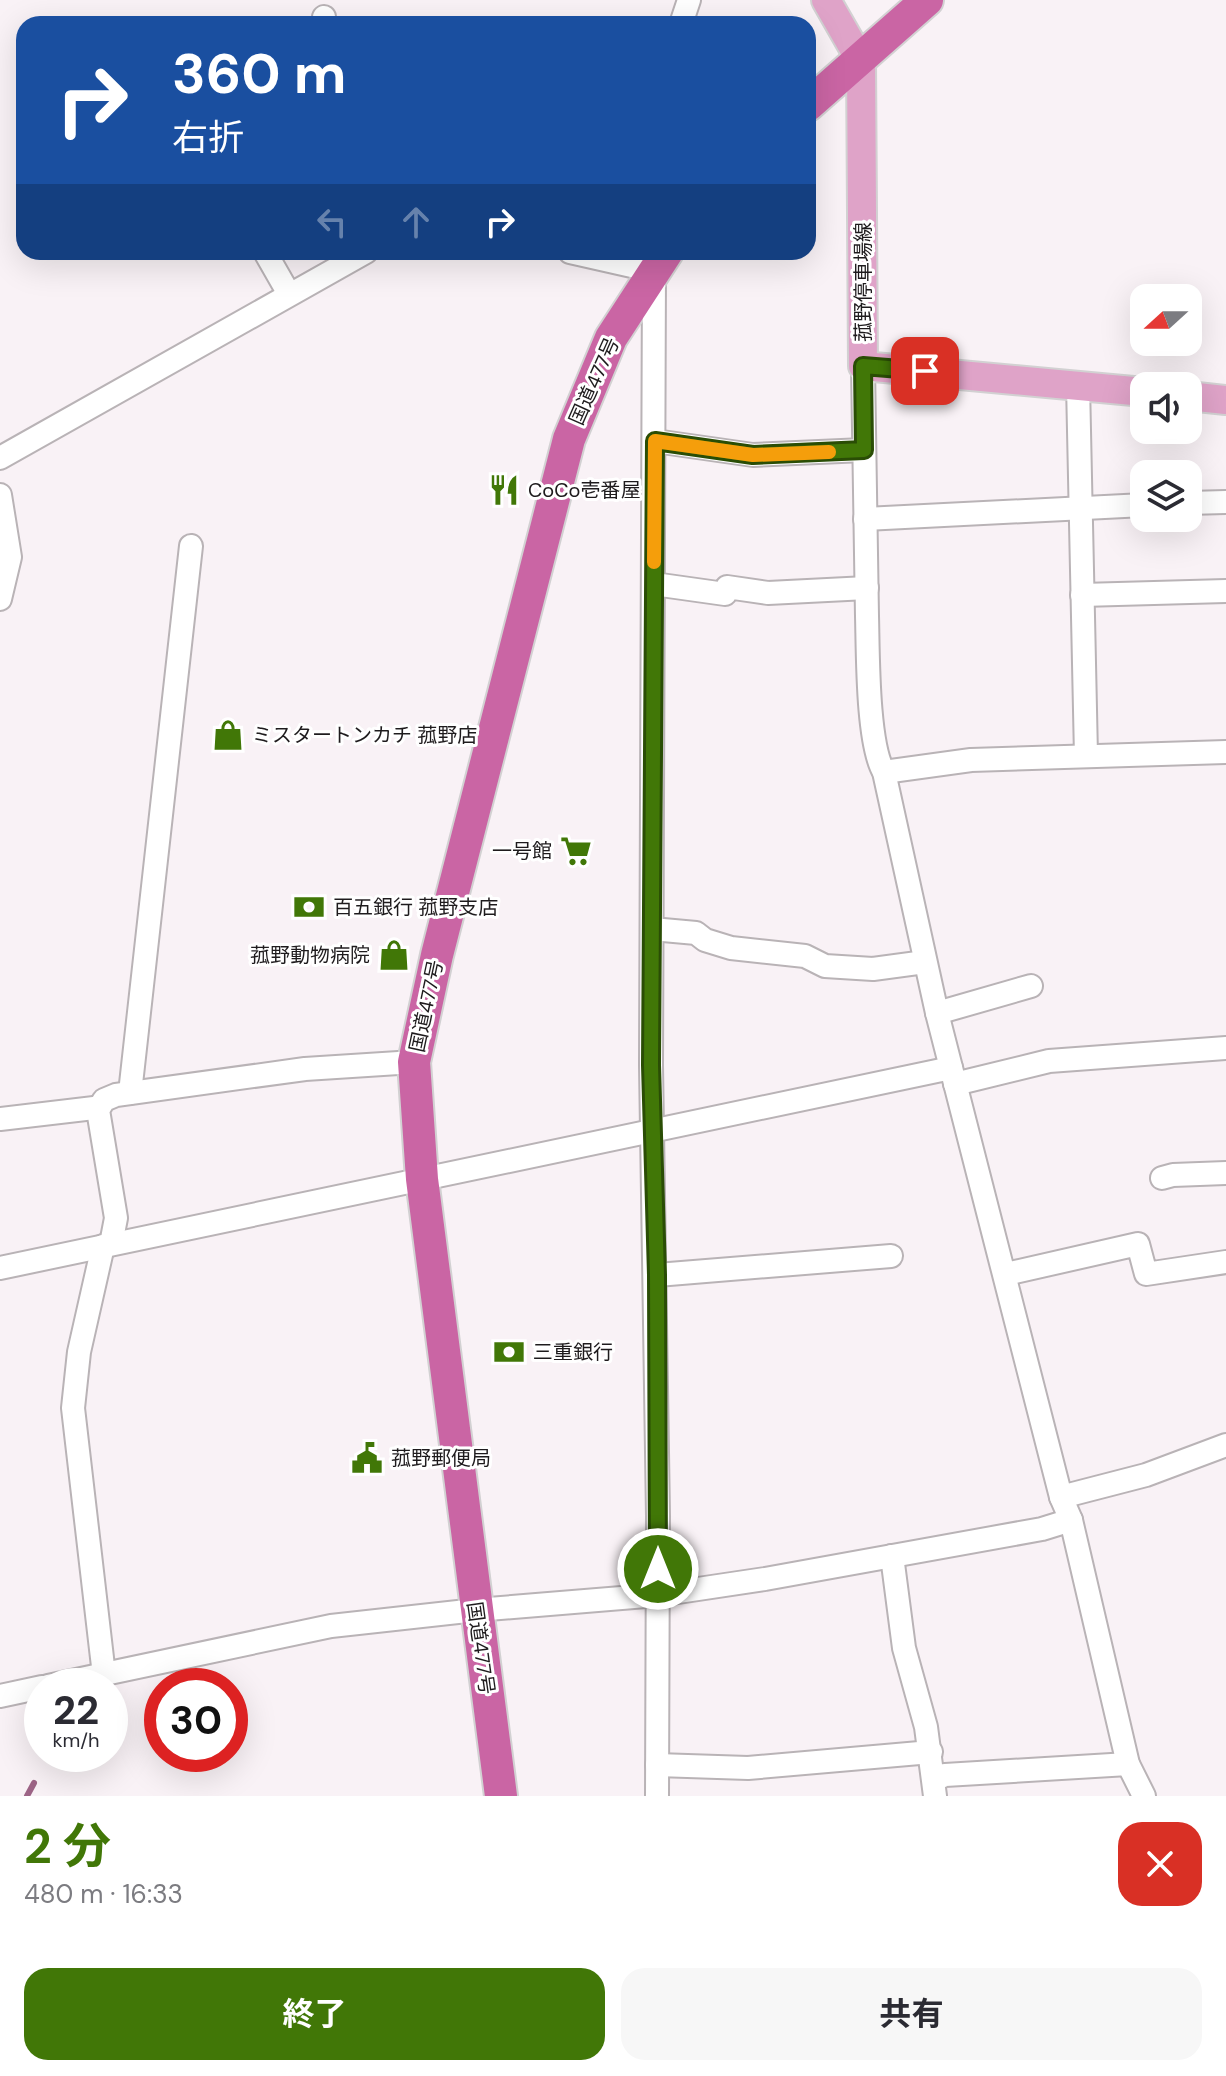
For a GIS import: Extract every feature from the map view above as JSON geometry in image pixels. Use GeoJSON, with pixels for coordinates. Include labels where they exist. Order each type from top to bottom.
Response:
{"type":"FeatureCollection","features":[{"type":"Feature","properties":{"kind":"highway"},"geometry":{"type":"LineString","coordinates":[[816,98],[927,0]]}},
{"type":"Feature","properties":{"kind":"highway","name":"国道477号"},"geometry":{"type":"LineString","coordinates":[[501,1796],[422,1179],[414,1062],[437,955],[569,439],[611,338],[658,260]]}},
{"type":"Feature","properties":{"kind":"main road"},"geometry":{"type":"LineString","coordinates":[[826,0],[861,61]]}},
{"type":"Feature","properties":{"kind":"main road","name":"菰野停車場線"},"geometry":{"type":"LineString","coordinates":[[861,61],[863,366],[1130,390]]}},
{"type":"Feature","properties":{"kind":"main road"},"geometry":{"type":"LineString","coordinates":[[1202,397],[1226,400]]}},
{"type":"Feature","properties":{"kind":"street"},"geometry":{"type":"LineString","coordinates":[[270,260],[289,294]]}},
{"type":"Feature","properties":{"kind":"street"},"geometry":{"type":"LineString","coordinates":[[0,458],[351,260]]}},
{"type":"Feature","properties":{"kind":"street"},"geometry":{"type":"LineString","coordinates":[[657,1796],[657,1275],[652,929],[659,260]]}},
{"type":"Feature","properties":{"kind":"street"},"geometry":{"type":"LineString","coordinates":[[863,366],[872,718],[879,764],[884,772],[937,1013],[1061,1497],[1071,1520],[1128,1764],[1144,1796]]}},
{"type":"Feature","properties":{"kind":"street"},"geometry":{"type":"LineString","coordinates":[[1078,384],[1086,756]]}},
{"type":"Feature","properties":{"kind":"street"},"geometry":{"type":"LineString","coordinates":[[655,441],[753,455],[864,450]]}},
{"type":"Feature","properties":{"kind":"street"},"geometry":{"type":"LineString","coordinates":[[0,495],[10,557],[0,599]]}},
{"type":"Feature","properties":{"kind":"street"},"geometry":{"type":"LineString","coordinates":[[1202,503],[1226,502]]}},
{"type":"Feature","properties":{"kind":"street"},"geometry":{"type":"LineString","coordinates":[[865,519],[1130,505]]}},
{"type":"Feature","properties":{"kind":"street"},"geometry":{"type":"LineString","coordinates":[[130,1093],[191,546]]}},
{"type":"Feature","properties":{"kind":"street"},"geometry":{"type":"LineString","coordinates":[[654,584],[694,587],[725,594],[727,587],[768,593],[867,588]]}},
{"type":"Feature","properties":{"kind":"street"},"geometry":{"type":"LineString","coordinates":[[1082,595],[1226,591]]}},
{"type":"Feature","properties":{"kind":"street"},"geometry":{"type":"LineString","coordinates":[[884,772],[971,760],[1226,752]]}},
{"type":"Feature","properties":{"kind":"street"},"geometry":{"type":"LineString","coordinates":[[652,929],[696,933],[705,940],[731,948],[805,956],[825,966],[873,969],[925,962]]}},
{"type":"Feature","properties":{"kind":"street"},"geometry":{"type":"LineString","coordinates":[[937,1013],[1031,986]]}},
{"type":"Feature","properties":{"kind":"street"},"geometry":{"type":"LineString","coordinates":[[0,1268],[654,1129],[1049,1061],[1226,1048]]}},
{"type":"Feature","properties":{"kind":"street"},"geometry":{"type":"LineString","coordinates":[[103,1668],[73,1408],[79,1352],[116,1218],[98,1110],[104,1100],[130,1093],[289,1070],[414,1062]]}},
{"type":"Feature","properties":{"kind":"street"},"geometry":{"type":"LineString","coordinates":[[0,1119],[98,1110]]}},
{"type":"Feature","properties":{"kind":"street"},"geometry":{"type":"LineString","coordinates":[[1162,1178],[1226,1173]]}},
{"type":"Feature","properties":{"kind":"street"},"geometry":{"type":"LineString","coordinates":[[1006,1274],[1138,1244],[1146,1274],[1226,1262]]}},
{"type":"Feature","properties":{"kind":"street"},"geometry":{"type":"LineString","coordinates":[[657,1275],[891,1256]]}},
{"type":"Feature","properties":{"kind":"street"},"geometry":{"type":"LineString","coordinates":[[1061,1497],[1146,1475],[1226,1445]]}},
{"type":"Feature","properties":{"kind":"street"},"geometry":{"type":"LineString","coordinates":[[128,1670],[331,1626],[658,1595],[1042,1529],[1071,1520]]}},
{"type":"Feature","properties":{"kind":"street"},"geometry":{"type":"LineString","coordinates":[[892,1556],[904,1648],[931,1752],[934,1788]]}},
{"type":"Feature","properties":{"kind":"street"},"geometry":{"type":"LineString","coordinates":[[0,1696],[24,1691]]}},
{"type":"Feature","properties":{"kind":"street"},"geometry":{"type":"LineString","coordinates":[[657,1765],[792,1766],[931,1752]]}},
{"type":"Feature","properties":{"kind":"street"},"geometry":{"type":"LineString","coordinates":[[934,1788],[945,1775],[1128,1764]]}},
{"type":"Feature","properties":{"kind":"waterway"},"geometry":{"type":"LineString","coordinates":[[27,1796],[34,1783]]}},
{"type":"Feature","properties":{"kind":"slow traffic"},"geometry":{"type":"LineString","coordinates":[[654,562],[655,441],[753,455],[829,452]]}},
{"type":"Feature","properties":{"kind":"place","name":"CoCo壱番屋"},"geometry":{"type":"Point","coordinates":[504,490]}},
{"type":"Feature","properties":{"kind":"place","name":"ミスタートンカチ 菰野店"},"geometry":{"type":"Point","coordinates":[228,735]}},
{"type":"Feature","properties":{"kind":"place","name":"一号館"},"geometry":{"type":"Point","coordinates":[576,851]}},
{"type":"Feature","properties":{"kind":"place","name":"百五銀行 菰野支店"},"geometry":{"type":"Point","coordinates":[309,907]}},
{"type":"Feature","properties":{"kind":"place","name":"菰野動物病院"},"geometry":{"type":"Point","coordinates":[394,955]}},
{"type":"Feature","properties":{"kind":"place","name":"三重銀行"},"geometry":{"type":"Point","coordinates":[509,1352]}},
{"type":"Feature","properties":{"kind":"place","name":"菰野郵便局"},"geometry":{"type":"Point","coordinates":[367,1458]}},
{"type":"Feature","properties":{"kind":"route"},"geometry":{"type":"LineString","coordinates":[[658,1569],[657,1275],[651,1065],[655,441],[753,455],[864,450],[863,366],[925,371]]}}]}
